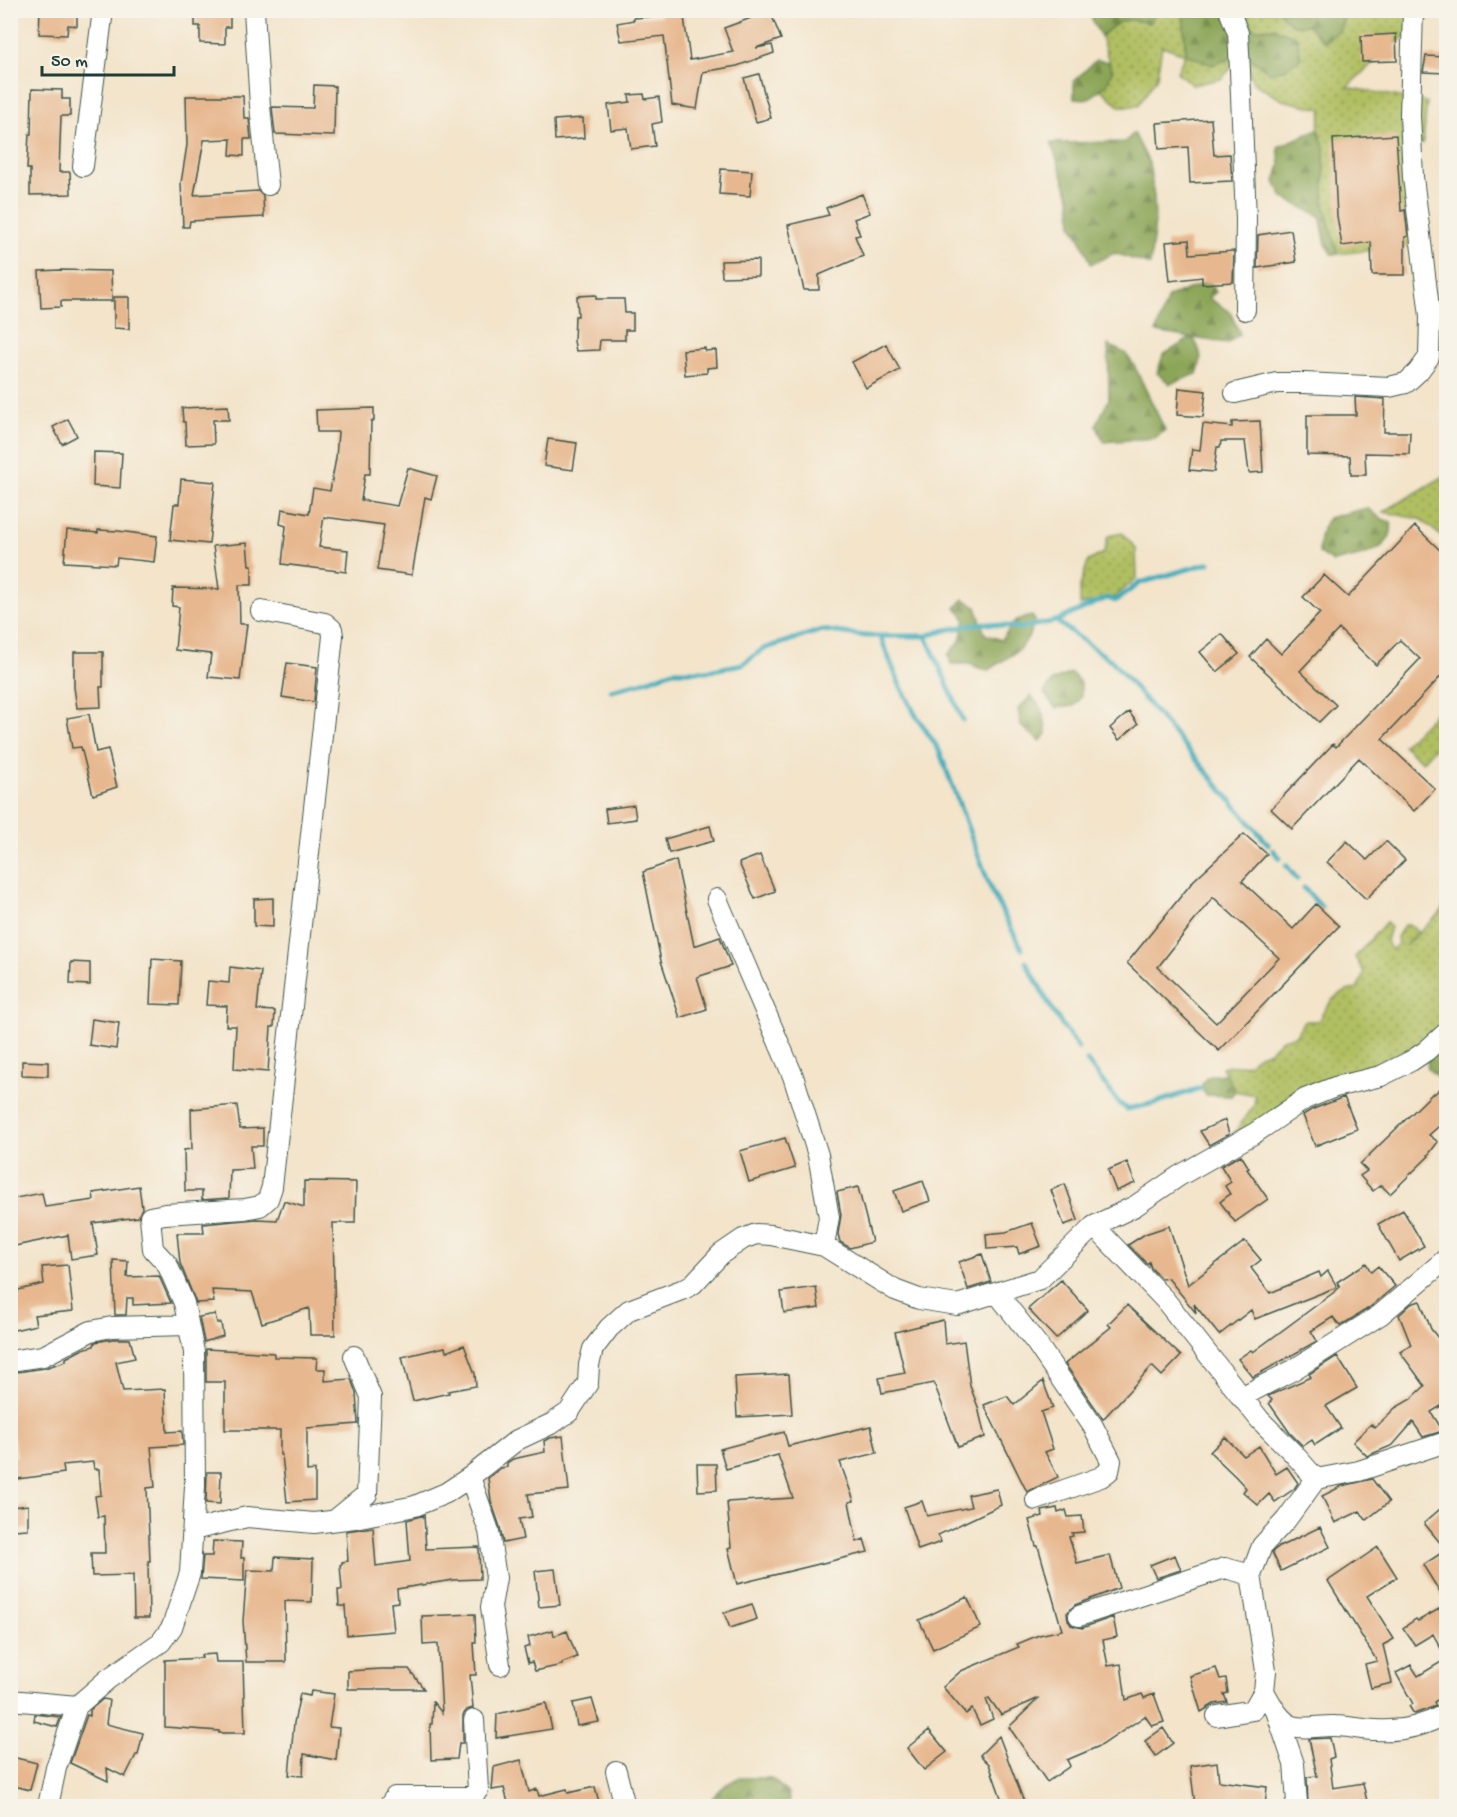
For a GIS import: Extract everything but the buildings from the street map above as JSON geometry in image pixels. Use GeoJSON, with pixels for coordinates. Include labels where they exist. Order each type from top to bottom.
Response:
{"type":"FeatureCollection","features":[{"type":"Feature","properties":{"kind":"street"},"geometry":{"type":"LineString","coordinates":[[83,166],[103,10]]}},
{"type":"Feature","properties":{"kind":"street"},"geometry":{"type":"LineString","coordinates":[[254,10],[268,185]]}},
{"type":"Feature","properties":{"kind":"street"},"geometry":{"type":"LineString","coordinates":[[1229,10],[1238,33],[1246,219],[1245,310]]}},
{"type":"Feature","properties":{"kind":"street"},"geometry":{"type":"LineString","coordinates":[[1235,393],[1277,383],[1389,387],[1406,382],[1418,372],[1429,357],[1430,316],[1413,177],[1411,126],[1413,10]]}},
{"type":"Feature","properties":{"kind":"street"},"geometry":{"type":"LineString","coordinates":[[48,1806],[56,1768],[77,1707],[108,1679],[161,1642],[172,1627],[190,1573],[193,1530],[194,1352],[184,1303],[166,1264],[153,1248],[150,1217],[260,1206],[267,1199],[272,1187],[333,636],[332,629],[325,623],[261,611]]}},
{"type":"Feature","properties":{"kind":"street"},"geometry":{"type":"LineString","coordinates":[[717,898],[793,1076],[818,1155],[829,1217],[824,1246]]}},
{"type":"Feature","properties":{"kind":"street"},"geometry":{"type":"LineString","coordinates":[[193,1530],[247,1517],[314,1523],[335,1520],[415,1506],[446,1493],[517,1440],[553,1423],[569,1412],[588,1383],[593,1350],[609,1328],[629,1310],[693,1284],[721,1254],[743,1239],[756,1234],[824,1246],[895,1290],[919,1299],[957,1305],[1040,1279],[1094,1226],[1135,1206],[1179,1176],[1255,1133],[1305,1098],[1335,1087],[1381,1076],[1425,1052],[1446,1033]]}},
{"type":"Feature","properties":{"kind":"street"},"geometry":{"type":"LineString","coordinates":[[1094,1226],[1165,1300],[1241,1397],[1316,1479]]}},
{"type":"Feature","properties":{"kind":"street"},"geometry":{"type":"LineString","coordinates":[[1241,1397],[1293,1370],[1380,1315],[1446,1259]]}},
{"type":"Feature","properties":{"kind":"street"},"geometry":{"type":"LineString","coordinates":[[997,1293],[1037,1344],[1093,1426],[1112,1461],[1109,1471],[1101,1477],[1036,1500]]}},
{"type":"Feature","properties":{"kind":"street"},"geometry":{"type":"LineString","coordinates":[[10,1361],[43,1356],[91,1331],[112,1327],[188,1325]]}},
{"type":"Feature","properties":{"kind":"street"},"geometry":{"type":"LineString","coordinates":[[335,1520],[367,1494],[372,1397],[354,1356]]}},
{"type":"Feature","properties":{"kind":"street"},"geometry":{"type":"LineString","coordinates":[[1217,1716],[1252,1710],[1264,1692],[1266,1671],[1251,1575],[1262,1546],[1286,1520],[1316,1479],[1359,1471],[1446,1442]]}},
{"type":"Feature","properties":{"kind":"street"},"geometry":{"type":"LineString","coordinates":[[470,1477],[489,1531],[496,1578],[491,1607],[500,1665]]}},
{"type":"Feature","properties":{"kind":"street"},"geometry":{"type":"LineString","coordinates":[[1079,1616],[1225,1568],[1251,1575]]}},
{"type":"Feature","properties":{"kind":"street"},"geometry":{"type":"LineString","coordinates":[[1264,1692],[1277,1714],[1294,1764],[1297,1802],[1295,1806]]}},
{"type":"Feature","properties":{"kind":"street"},"geometry":{"type":"LineString","coordinates":[[10,1700],[77,1707]]}},
{"type":"Feature","properties":{"kind":"street"},"geometry":{"type":"LineString","coordinates":[[1277,1714],[1292,1726],[1334,1726],[1376,1730],[1399,1730],[1424,1725],[1446,1714]]}},
{"type":"Feature","properties":{"kind":"street"},"geometry":{"type":"LineString","coordinates":[[388,1806],[395,1797],[471,1797],[476,1794],[478,1790],[474,1720]]}},
{"type":"Feature","properties":{"kind":"street"},"geometry":{"type":"LineString","coordinates":[[616,1771],[625,1806]]}},
{"type":"Feature","properties":{"kind":"green space"},"geometry":{"type":"Polygon","coordinates":[[[1090,10],[1158,11],[1149,23],[1133,20],[1122,21],[1101,36],[1093,23],[1090,10]]]}},
{"type":"Feature","properties":{"kind":"green space"},"geometry":{"type":"Polygon","coordinates":[[[1189,10],[1245,11],[1254,29],[1274,28],[1297,37],[1301,58],[1285,69],[1270,73],[1244,54],[1212,65],[1186,54],[1183,14],[1189,10]]]}},
{"type":"Feature","properties":{"kind":"green space"},"geometry":{"type":"Polygon","coordinates":[[[1158,11],[1189,11],[1183,14],[1186,54],[1274,28],[1254,29],[1245,11],[1281,11],[1308,25],[1339,31],[1347,11],[1439,11],[1387,50],[1347,87],[1427,102],[1423,144],[1414,141],[1423,244],[1338,254],[1324,204],[1324,147],[1318,129],[1322,109],[1282,100],[1253,83],[1244,54],[1221,79],[1192,85],[1177,72],[1185,54],[1162,46],[1157,77],[1138,106],[1119,106],[1101,89],[1107,84],[1112,71],[1101,37],[1122,21],[1133,20],[1149,23],[1158,11]]]}},
{"type":"Feature","properties":{"kind":"green space"},"geometry":{"type":"Polygon","coordinates":[[[1347,11],[1339,31],[1324,42],[1308,25],[1292,25],[1279,12],[1347,11]]]}},
{"type":"Feature","properties":{"kind":"green space"},"geometry":{"type":"Polygon","coordinates":[[[1096,60],[1109,62],[1112,71],[1107,84],[1089,99],[1074,98],[1074,81],[1096,60]]]}},
{"type":"Feature","properties":{"kind":"green space"},"geometry":{"type":"Polygon","coordinates":[[[1318,129],[1324,147],[1324,204],[1338,254],[1331,254],[1326,244],[1320,216],[1283,198],[1275,182],[1280,165],[1278,147],[1318,129]]]}},
{"type":"Feature","properties":{"kind":"green space"},"geometry":{"type":"Polygon","coordinates":[[[1134,133],[1149,163],[1154,196],[1155,222],[1150,265],[1115,253],[1091,264],[1072,225],[1070,197],[1051,143],[1125,142],[1134,133]]]}},
{"type":"Feature","properties":{"kind":"green space"},"geometry":{"type":"Polygon","coordinates":[[[1208,282],[1216,292],[1209,298],[1230,312],[1240,334],[1228,343],[1193,338],[1201,355],[1197,374],[1170,384],[1157,373],[1163,355],[1191,338],[1156,332],[1168,297],[1208,282]]]}},
{"type":"Feature","properties":{"kind":"green space"},"geometry":{"type":"Polygon","coordinates":[[[1108,345],[1125,353],[1134,365],[1165,430],[1155,438],[1104,442],[1096,425],[1109,399],[1108,345]]]}},
{"type":"Feature","properties":{"kind":"green space"},"geometry":{"type":"Polygon","coordinates":[[[1446,475],[1446,540],[1420,519],[1383,512],[1446,475]]]}},
{"type":"Feature","properties":{"kind":"green space"},"geometry":{"type":"Polygon","coordinates":[[[1367,508],[1382,519],[1391,522],[1391,532],[1381,547],[1372,552],[1333,562],[1319,553],[1320,535],[1328,518],[1367,508]]]}},
{"type":"Feature","properties":{"kind":"green space"},"geometry":{"type":"Polygon","coordinates":[[[1122,533],[1136,548],[1137,578],[1115,597],[1080,605],[1080,586],[1088,561],[1104,553],[1108,536],[1122,533]]]}},
{"type":"Feature","properties":{"kind":"green space"},"geometry":{"type":"Polygon","coordinates":[[[964,599],[976,607],[985,634],[1001,640],[1016,620],[1032,616],[1035,620],[1022,646],[987,671],[969,664],[951,664],[948,655],[960,641],[965,619],[956,607],[964,599]]]}},
{"type":"Feature","properties":{"kind":"green space"},"geometry":{"type":"Polygon","coordinates":[[[1071,673],[1081,683],[1081,697],[1074,706],[1055,708],[1044,693],[1052,681],[1071,673]]]}},
{"type":"Feature","properties":{"kind":"green space"},"geometry":{"type":"Polygon","coordinates":[[[1031,696],[1041,709],[1045,723],[1047,734],[1040,741],[1021,726],[1018,709],[1031,696]]]}},
{"type":"Feature","properties":{"kind":"green space"},"geometry":{"type":"Polygon","coordinates":[[[1441,707],[1446,713],[1446,735],[1422,762],[1403,745],[1441,707]]]}},
{"type":"Feature","properties":{"kind":"green space"},"geometry":{"type":"Polygon","coordinates":[[[1446,881],[1446,1038],[1331,1089],[1239,1141],[1234,1133],[1254,1106],[1255,1095],[1235,1091],[1222,1067],[1248,1064],[1259,1055],[1270,1051],[1282,1039],[1295,1036],[1304,1021],[1318,1021],[1329,1003],[1338,995],[1357,989],[1364,973],[1355,957],[1386,922],[1390,927],[1386,941],[1391,950],[1398,944],[1397,937],[1404,925],[1410,925],[1418,932],[1405,946],[1443,910],[1446,881]]]}},
{"type":"Feature","properties":{"kind":"green space"},"geometry":{"type":"Polygon","coordinates":[[[1446,1049],[1446,1083],[1428,1069],[1426,1051],[1446,1049]]]}},
{"type":"Feature","properties":{"kind":"green space"},"geometry":{"type":"Polygon","coordinates":[[[1226,1074],[1235,1091],[1231,1096],[1206,1095],[1201,1088],[1205,1080],[1213,1075],[1226,1074]]]}},
{"type":"Feature","properties":{"kind":"green space"},"geometry":{"type":"Polygon","coordinates":[[[738,1778],[771,1778],[788,1793],[790,1806],[714,1806],[712,1798],[725,1785],[738,1778]]]}},
{"type":"Feature","properties":{"kind":"waterway"},"geometry":{"type":"LineString","coordinates":[[611,690],[640,683],[673,671],[708,671],[743,664],[763,649],[822,630],[865,636],[926,636],[984,623],[1020,628],[1056,621],[1107,598],[1115,601],[1140,583],[1209,563]]}},
{"type":"Feature","properties":{"kind":"waterway"},"geometry":{"type":"LineString","coordinates":[[1056,621],[1113,662],[1268,844]]}},
{"type":"Feature","properties":{"kind":"waterway"},"geometry":{"type":"LineString","coordinates":[[880,636],[899,683],[915,714],[939,750],[992,892],[1022,949]]}},
{"type":"Feature","properties":{"kind":"waterway"},"geometry":{"type":"LineString","coordinates":[[926,636],[963,720]]}},
{"type":"Feature","properties":{"kind":"waterway"},"geometry":{"type":"LineString","coordinates":[[1273,850],[1280,858]]}},
{"type":"Feature","properties":{"kind":"waterway"},"geometry":{"type":"LineString","coordinates":[[1286,865],[1297,879]]}},
{"type":"Feature","properties":{"kind":"waterway"},"geometry":{"type":"LineString","coordinates":[[1304,888],[1321,907]]}},
{"type":"Feature","properties":{"kind":"waterway"},"geometry":{"type":"LineString","coordinates":[[1026,962],[1054,1013],[1078,1048]]}},
{"type":"Feature","properties":{"kind":"waterway"},"geometry":{"type":"LineString","coordinates":[[1087,1061],[1119,1103],[1127,1109],[1155,1103],[1201,1088]]}}]}
